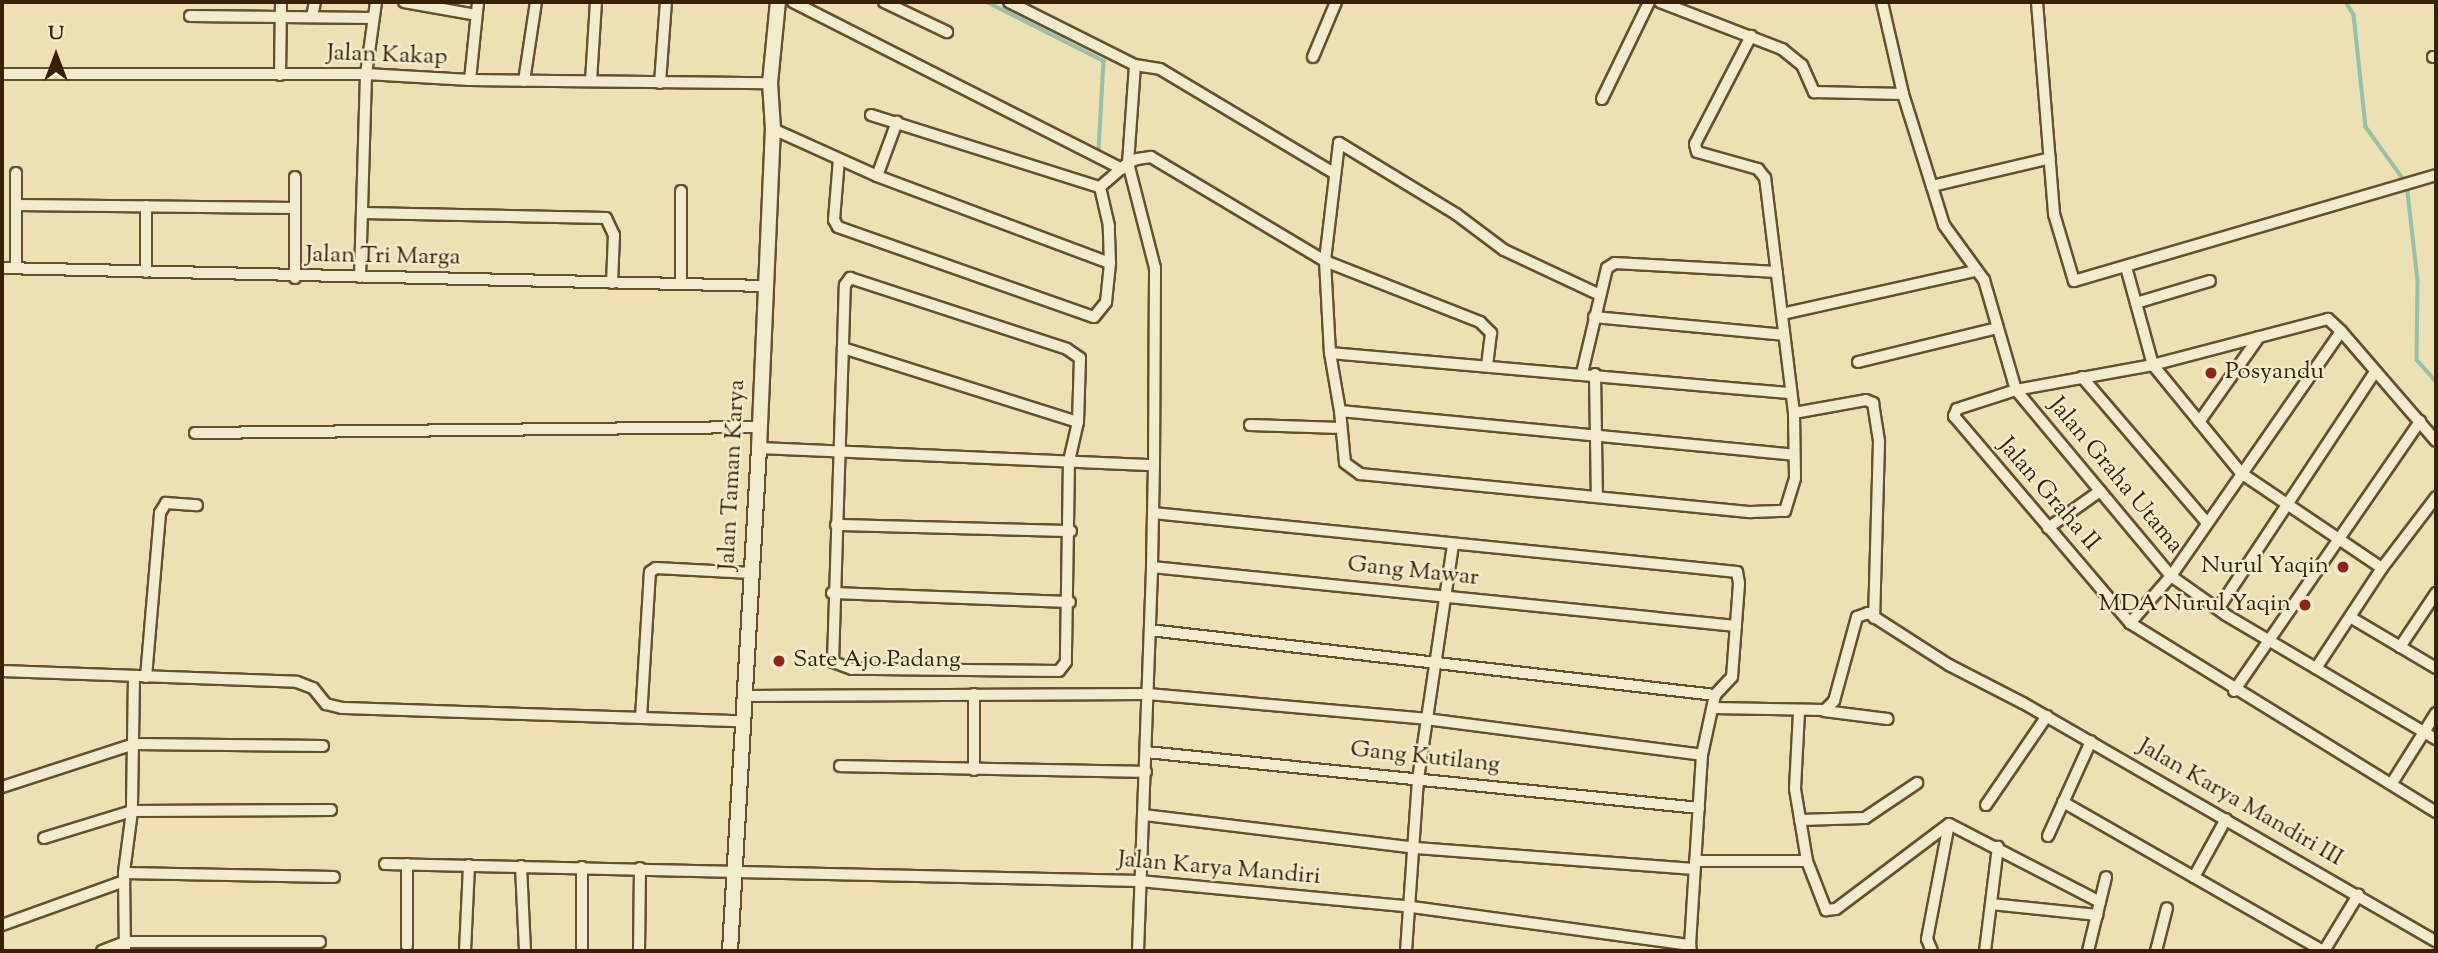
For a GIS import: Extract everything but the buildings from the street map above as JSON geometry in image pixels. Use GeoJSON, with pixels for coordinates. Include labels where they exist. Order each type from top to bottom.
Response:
{"type":"FeatureCollection","features":[{"type":"Feature","properties":{"kind":"street"},"geometry":{"type":"LineString","coordinates":[[212,15],[213,2]]}},
{"type":"Feature","properties":{"kind":"street"},"geometry":{"type":"LineString","coordinates":[[281,2],[281,75]]}},
{"type":"Feature","properties":{"kind":"street"},"geometry":{"type":"LineString","coordinates":[[312,17],[314,2]]}},
{"type":"Feature","properties":{"kind":"street"},"geometry":{"type":"LineString","coordinates":[[360,277],[366,74],[376,2]]}},
{"type":"Feature","properties":{"kind":"street"},"geometry":{"type":"LineString","coordinates":[[404,2],[476,15]]}},
{"type":"Feature","properties":{"kind":"street"},"geometry":{"type":"LineString","coordinates":[[470,80],[478,2]]}},
{"type":"Feature","properties":{"kind":"street"},"geometry":{"type":"LineString","coordinates":[[524,81],[536,2]]}},
{"type":"Feature","properties":{"kind":"street"},"geometry":{"type":"LineString","coordinates":[[591,82],[596,2]]}},
{"type":"Feature","properties":{"kind":"street"},"geometry":{"type":"LineString","coordinates":[[660,83],[666,2]]}},
{"type":"Feature","properties":{"kind":"street","name":"Jalan Taman Karya"},"geometry":{"type":"LineString","coordinates":[[730,951],[760,427],[773,129],[770,83],[778,2]]}},
{"type":"Feature","properties":{"kind":"street"},"geometry":{"type":"LineString","coordinates":[[793,2],[1125,166]]}},
{"type":"Feature","properties":{"kind":"street"},"geometry":{"type":"LineString","coordinates":[[884,2],[947,32]]}},
{"type":"Feature","properties":{"kind":"street"},"geometry":{"type":"LineString","coordinates":[[1009,2],[1135,65],[1160,69],[1334,173]]}},
{"type":"Feature","properties":{"kind":"street"},"geometry":{"type":"LineString","coordinates":[[1313,57],[1336,2]]}},
{"type":"Feature","properties":{"kind":"street"},"geometry":{"type":"LineString","coordinates":[[1602,99],[1649,2]]}},
{"type":"Feature","properties":{"kind":"street"},"geometry":{"type":"LineString","coordinates":[[1660,2],[1751,36],[1797,59],[1814,92],[1903,94]]}},
{"type":"Feature","properties":{"kind":"street"},"geometry":{"type":"LineString","coordinates":[[1882,2],[1903,94],[1944,225],[1974,271],[1984,280],[2016,390]]}},
{"type":"Feature","properties":{"kind":"street"},"geometry":{"type":"LineString","coordinates":[[2037,2],[2054,214],[2074,281],[2390,192],[2436,175]]}},
{"type":"Feature","properties":{"kind":"street"},"geometry":{"type":"LineString","coordinates":[[190,16],[373,18]]}},
{"type":"Feature","properties":{"kind":"street"},"geometry":{"type":"LineString","coordinates":[[1600,295],[1504,250],[1456,214],[1339,143],[1325,261],[1330,353],[1345,463],[1354,472],[1782,512],[1792,498],[1794,413],[1762,172],[1697,152],[1695,144],[1751,36]]}},
{"type":"Feature","properties":{"kind":"street"},"geometry":{"type":"LineString","coordinates":[[1135,65],[1125,166],[1155,268],[1152,567],[1138,951]]}},
{"type":"Feature","properties":{"kind":"street","name":"Jalan Kakap"},"geometry":{"type":"LineString","coordinates":[[2,74],[366,74],[470,80],[770,83]]}},
{"type":"Feature","properties":{"kind":"street"},"geometry":{"type":"LineString","coordinates":[[872,115],[1100,187]]}},
{"type":"Feature","properties":{"kind":"street"},"geometry":{"type":"LineString","coordinates":[[877,176],[897,121]]}},
{"type":"Feature","properties":{"kind":"street"},"geometry":{"type":"LineString","coordinates":[[773,129],[877,176],[1110,263]]}},
{"type":"Feature","properties":{"kind":"street"},"geometry":{"type":"LineString","coordinates":[[1100,187],[1125,166],[1151,157],[1325,261],[1480,322],[1491,333],[1487,364]]}},
{"type":"Feature","properties":{"kind":"street"},"geometry":{"type":"LineString","coordinates":[[1932,186],[2050,158]]}},
{"type":"Feature","properties":{"kind":"street"},"geometry":{"type":"LineString","coordinates":[[839,159],[834,220],[841,228],[1087,317],[1099,314],[1106,302],[1110,263],[1109,226],[1100,187]]}},
{"type":"Feature","properties":{"kind":"street"},"geometry":{"type":"LineString","coordinates":[[16,173],[16,268]]}},
{"type":"Feature","properties":{"kind":"street"},"geometry":{"type":"LineString","coordinates":[[295,177],[295,278]]}},
{"type":"Feature","properties":{"kind":"street"},"geometry":{"type":"LineString","coordinates":[[681,191],[681,284]]}},
{"type":"Feature","properties":{"kind":"street"},"geometry":{"type":"LineString","coordinates":[[16,205],[295,208]]}},
{"type":"Feature","properties":{"kind":"street"},"geometry":{"type":"LineString","coordinates":[[146,206],[146,272]]}},
{"type":"Feature","properties":{"kind":"street"},"geometry":{"type":"LineString","coordinates":[[363,213],[606,218],[614,235],[612,283]]}},
{"type":"Feature","properties":{"kind":"street"},"geometry":{"type":"LineString","coordinates":[[1582,373],[1607,268],[1624,261],[1777,272]]}},
{"type":"Feature","properties":{"kind":"street"},"geometry":{"type":"LineString","coordinates":[[2126,267],[2153,365],[2241,473],[2382,568]]}},
{"type":"Feature","properties":{"kind":"street","name":"Jalan Tri Marga"},"geometry":{"type":"LineString","coordinates":[[2,268],[295,278],[360,277],[765,286]]}},
{"type":"Feature","properties":{"kind":"street"},"geometry":{"type":"LineString","coordinates":[[1782,314],[1974,271]]}},
{"type":"Feature","properties":{"kind":"street"},"geometry":{"type":"LineString","coordinates":[[855,278],[1077,354],[1082,369],[1078,422],[1069,461],[1070,602],[1066,662],[1057,672],[852,669],[833,660],[832,593],[843,348],[845,285],[855,278]]}},
{"type":"Feature","properties":{"kind":"street"},"geometry":{"type":"LineString","coordinates":[[2136,303],[2210,281]]}},
{"type":"Feature","properties":{"kind":"street"},"geometry":{"type":"LineString","coordinates":[[1594,317],[1783,335]]}},
{"type":"Feature","properties":{"kind":"street","name":"Jalan Graha II"},"geometry":{"type":"LineString","coordinates":[[2341,331],[2326,318],[2153,365],[2016,390],[1957,409],[1954,416],[2130,623],[2234,691],[2392,783],[2436,812]]}},
{"type":"Feature","properties":{"kind":"street"},"geometry":{"type":"LineString","coordinates":[[1858,362],[1998,328]]}},
{"type":"Feature","properties":{"kind":"street"},"geometry":{"type":"LineString","coordinates":[[2130,623],[2171,576],[2341,331],[2436,441]]}},
{"type":"Feature","properties":{"kind":"street"},"geometry":{"type":"LineString","coordinates":[[2199,422],[2260,336]]}},
{"type":"Feature","properties":{"kind":"street"},"geometry":{"type":"LineString","coordinates":[[843,348],[1078,422]]}},
{"type":"Feature","properties":{"kind":"street"},"geometry":{"type":"LineString","coordinates":[[1330,353],[1487,364],[1791,393]]}},
{"type":"Feature","properties":{"kind":"street"},"geometry":{"type":"LineString","coordinates":[[2218,609],[2375,372]]}},
{"type":"Feature","properties":{"kind":"street"},"geometry":{"type":"LineString","coordinates":[[1595,374],[1597,496]]}},
{"type":"Feature","properties":{"kind":"street"},"geometry":{"type":"LineString","coordinates":[[2082,377],[2207,523]]}},
{"type":"Feature","properties":{"kind":"street","name":"Jalan Graha Utama"},"geometry":{"type":"LineString","coordinates":[[2016,390],[2171,576],[2218,609],[2436,739]]}},
{"type":"Feature","properties":{"kind":"street"},"geometry":{"type":"LineString","coordinates":[[1794,413],[1866,400],[1873,403],[1879,442],[1874,618]]}},
{"type":"Feature","properties":{"kind":"street"},"geometry":{"type":"LineString","coordinates":[[1340,411],[1794,455]]}},
{"type":"Feature","properties":{"kind":"street"},"geometry":{"type":"LineString","coordinates":[[2234,691],[2336,537],[2420,421]]}},
{"type":"Feature","properties":{"kind":"street"},"geometry":{"type":"LineString","coordinates":[[1250,425],[1341,428]]}},
{"type":"Feature","properties":{"kind":"street"},"geometry":{"type":"LineString","coordinates":[[195,433],[760,427]]}},
{"type":"Feature","properties":{"kind":"street"},"geometry":{"type":"LineString","coordinates":[[759,448],[1154,465]]}},
{"type":"Feature","properties":{"kind":"street"},"geometry":{"type":"LineString","coordinates":[[2048,527],[2100,491]]}},
{"type":"Feature","properties":{"kind":"street"},"geometry":{"type":"LineString","coordinates":[[2316,668],[2382,568],[2436,497]]}},
{"type":"Feature","properties":{"kind":"street"},"geometry":{"type":"LineString","coordinates":[[146,677],[160,513],[166,503],[197,505]]}},
{"type":"Feature","properties":{"kind":"street"},"geometry":{"type":"LineString","coordinates":[[1150,631],[1433,660],[1714,695],[1730,682],[1739,577],[1731,570],[1452,545],[1153,513]]}},
{"type":"Feature","properties":{"kind":"street"},"geometry":{"type":"LineString","coordinates":[[836,525],[1071,531]]}},
{"type":"Feature","properties":{"kind":"street"},"geometry":{"type":"LineString","coordinates":[[1406,951],[1412,907],[1418,779],[1441,596],[1452,545]]}},
{"type":"Feature","properties":{"kind":"street","name":"Gang Mawar"},"geometry":{"type":"LineString","coordinates":[[1152,567],[1736,626]]}},
{"type":"Feature","properties":{"kind":"street"},"geometry":{"type":"LineString","coordinates":[[641,718],[650,572],[656,568],[751,573]]}},
{"type":"Feature","properties":{"kind":"street"},"geometry":{"type":"LineString","coordinates":[[832,593],[1070,602]]}},
{"type":"Feature","properties":{"kind":"street"},"geometry":{"type":"LineString","coordinates":[[2400,647],[2436,593]]}},
{"type":"Feature","properties":{"kind":"street"},"geometry":{"type":"LineString","coordinates":[[1823,711],[1833,701],[1857,617],[1868,613],[1874,618]]}},
{"type":"Feature","properties":{"kind":"street"},"geometry":{"type":"LineString","coordinates":[[2350,617],[2436,668]]}},
{"type":"Feature","properties":{"kind":"street","name":"Jalan Karya Mandiri III"},"geometry":{"type":"LineString","coordinates":[[1874,618],[1950,665],[2048,716],[2436,941]]}},
{"type":"Feature","properties":{"kind":"street"},"geometry":{"type":"LineString","coordinates":[[2,671],[297,682],[313,688],[326,704],[342,708],[742,721]]}},
{"type":"Feature","properties":{"kind":"street"},"geometry":{"type":"LineString","coordinates":[[125,946],[124,877],[132,811],[134,677]]}},
{"type":"Feature","properties":{"kind":"street"},"geometry":{"type":"LineString","coordinates":[[974,694],[974,770]]}},
{"type":"Feature","properties":{"kind":"street"},"geometry":{"type":"LineString","coordinates":[[744,696],[1148,694],[1426,719],[1702,755]]}},
{"type":"Feature","properties":{"kind":"street"},"geometry":{"type":"LineString","coordinates":[[1691,948],[1702,755],[1714,708],[1714,695]]}},
{"type":"Feature","properties":{"kind":"street"},"geometry":{"type":"LineString","coordinates":[[1714,708],[1823,711],[1888,719]]}},
{"type":"Feature","properties":{"kind":"street"},"geometry":{"type":"LineString","coordinates":[[1799,712],[1795,789],[1807,861],[1821,906],[1836,909],[1949,824]]}},
{"type":"Feature","properties":{"kind":"street"},"geometry":{"type":"LineString","coordinates":[[2392,783],[2436,713]]}},
{"type":"Feature","properties":{"kind":"street"},"geometry":{"type":"LineString","coordinates":[[1986,806],[2048,716]]}},
{"type":"Feature","properties":{"kind":"street"},"geometry":{"type":"LineString","coordinates":[[2048,836],[2091,741]]}},
{"type":"Feature","properties":{"kind":"street"},"geometry":{"type":"LineString","coordinates":[[2,787],[134,744],[323,746]]}},
{"type":"Feature","properties":{"kind":"street","name":"Gang Kutilang"},"geometry":{"type":"LineString","coordinates":[[1146,752],[1699,808]]}},
{"type":"Feature","properties":{"kind":"street"},"geometry":{"type":"LineString","coordinates":[[841,766],[1146,772]]}},
{"type":"Feature","properties":{"kind":"street"},"geometry":{"type":"LineString","coordinates":[[1800,820],[1865,818],[1917,783]]}},
{"type":"Feature","properties":{"kind":"street"},"geometry":{"type":"LineString","coordinates":[[2063,802],[2323,951],[2358,895]]}},
{"type":"Feature","properties":{"kind":"street"},"geometry":{"type":"LineString","coordinates":[[44,838],[132,811],[331,810]]}},
{"type":"Feature","properties":{"kind":"street"},"geometry":{"type":"LineString","coordinates":[[1144,815],[1416,848],[1694,865],[1807,861]]}},
{"type":"Feature","properties":{"kind":"street"},"geometry":{"type":"LineString","coordinates":[[2194,877],[2226,820]]}},
{"type":"Feature","properties":{"kind":"street"},"geometry":{"type":"LineString","coordinates":[[1949,824],[2100,902]]}},
{"type":"Feature","properties":{"kind":"street"},"geometry":{"type":"LineString","coordinates":[[1932,951],[1927,939],[1949,824]]}},
{"type":"Feature","properties":{"kind":"street"},"geometry":{"type":"LineString","coordinates":[[1985,951],[1998,847]]}},
{"type":"Feature","properties":{"kind":"street","name":"Jalan Karya Mandiri"},"geometry":{"type":"LineString","coordinates":[[385,864],[734,869],[1139,881],[1412,907],[1691,948]]}},
{"type":"Feature","properties":{"kind":"street"},"geometry":{"type":"LineString","coordinates":[[407,864],[407,946]]}},
{"type":"Feature","properties":{"kind":"street"},"geometry":{"type":"LineString","coordinates":[[465,951],[469,865]]}},
{"type":"Feature","properties":{"kind":"street"},"geometry":{"type":"LineString","coordinates":[[521,866],[525,951]]}},
{"type":"Feature","properties":{"kind":"street"},"geometry":{"type":"LineString","coordinates":[[582,867],[582,951]]}},
{"type":"Feature","properties":{"kind":"street"},"geometry":{"type":"LineString","coordinates":[[639,951],[640,868]]}},
{"type":"Feature","properties":{"kind":"street"},"geometry":{"type":"LineString","coordinates":[[2,925],[124,877],[334,877]]}},
{"type":"Feature","properties":{"kind":"street"},"geometry":{"type":"LineString","coordinates":[[2088,951],[2106,877]]}},
{"type":"Feature","properties":{"kind":"street"},"geometry":{"type":"LineString","coordinates":[[1991,904],[2097,915]]}},
{"type":"Feature","properties":{"kind":"street"},"geometry":{"type":"LineString","coordinates":[[2156,951],[2167,908]]}},
{"type":"Feature","properties":{"kind":"street"},"geometry":{"type":"LineString","coordinates":[[102,951],[125,946],[320,942]]}},
{"type":"Feature","properties":{"kind":"waterway"},"geometry":{"type":"LineString","coordinates":[[987,2],[1104,61],[1099,150]]}},
{"type":"Feature","properties":{"kind":"waterway"},"geometry":{"type":"LineString","coordinates":[[2346,2],[2354,15],[2366,127],[2407,184],[2418,280],[2417,360],[2436,381]]}},
{"type":"Feature","properties":{"kind":"place","name":"Posyandu"},"geometry":{"type":"Point","coordinates":[2211,373]}},
{"type":"Feature","properties":{"kind":"place","name":"Nurul Yaqin"},"geometry":{"type":"Point","coordinates":[2343,567]}},
{"type":"Feature","properties":{"kind":"place","name":"MDA Nurul Yaqin"},"geometry":{"type":"Point","coordinates":[2305,605]}},
{"type":"Feature","properties":{"kind":"place","name":"Sate Ajo Padang"},"geometry":{"type":"Point","coordinates":[779,661]}}]}
